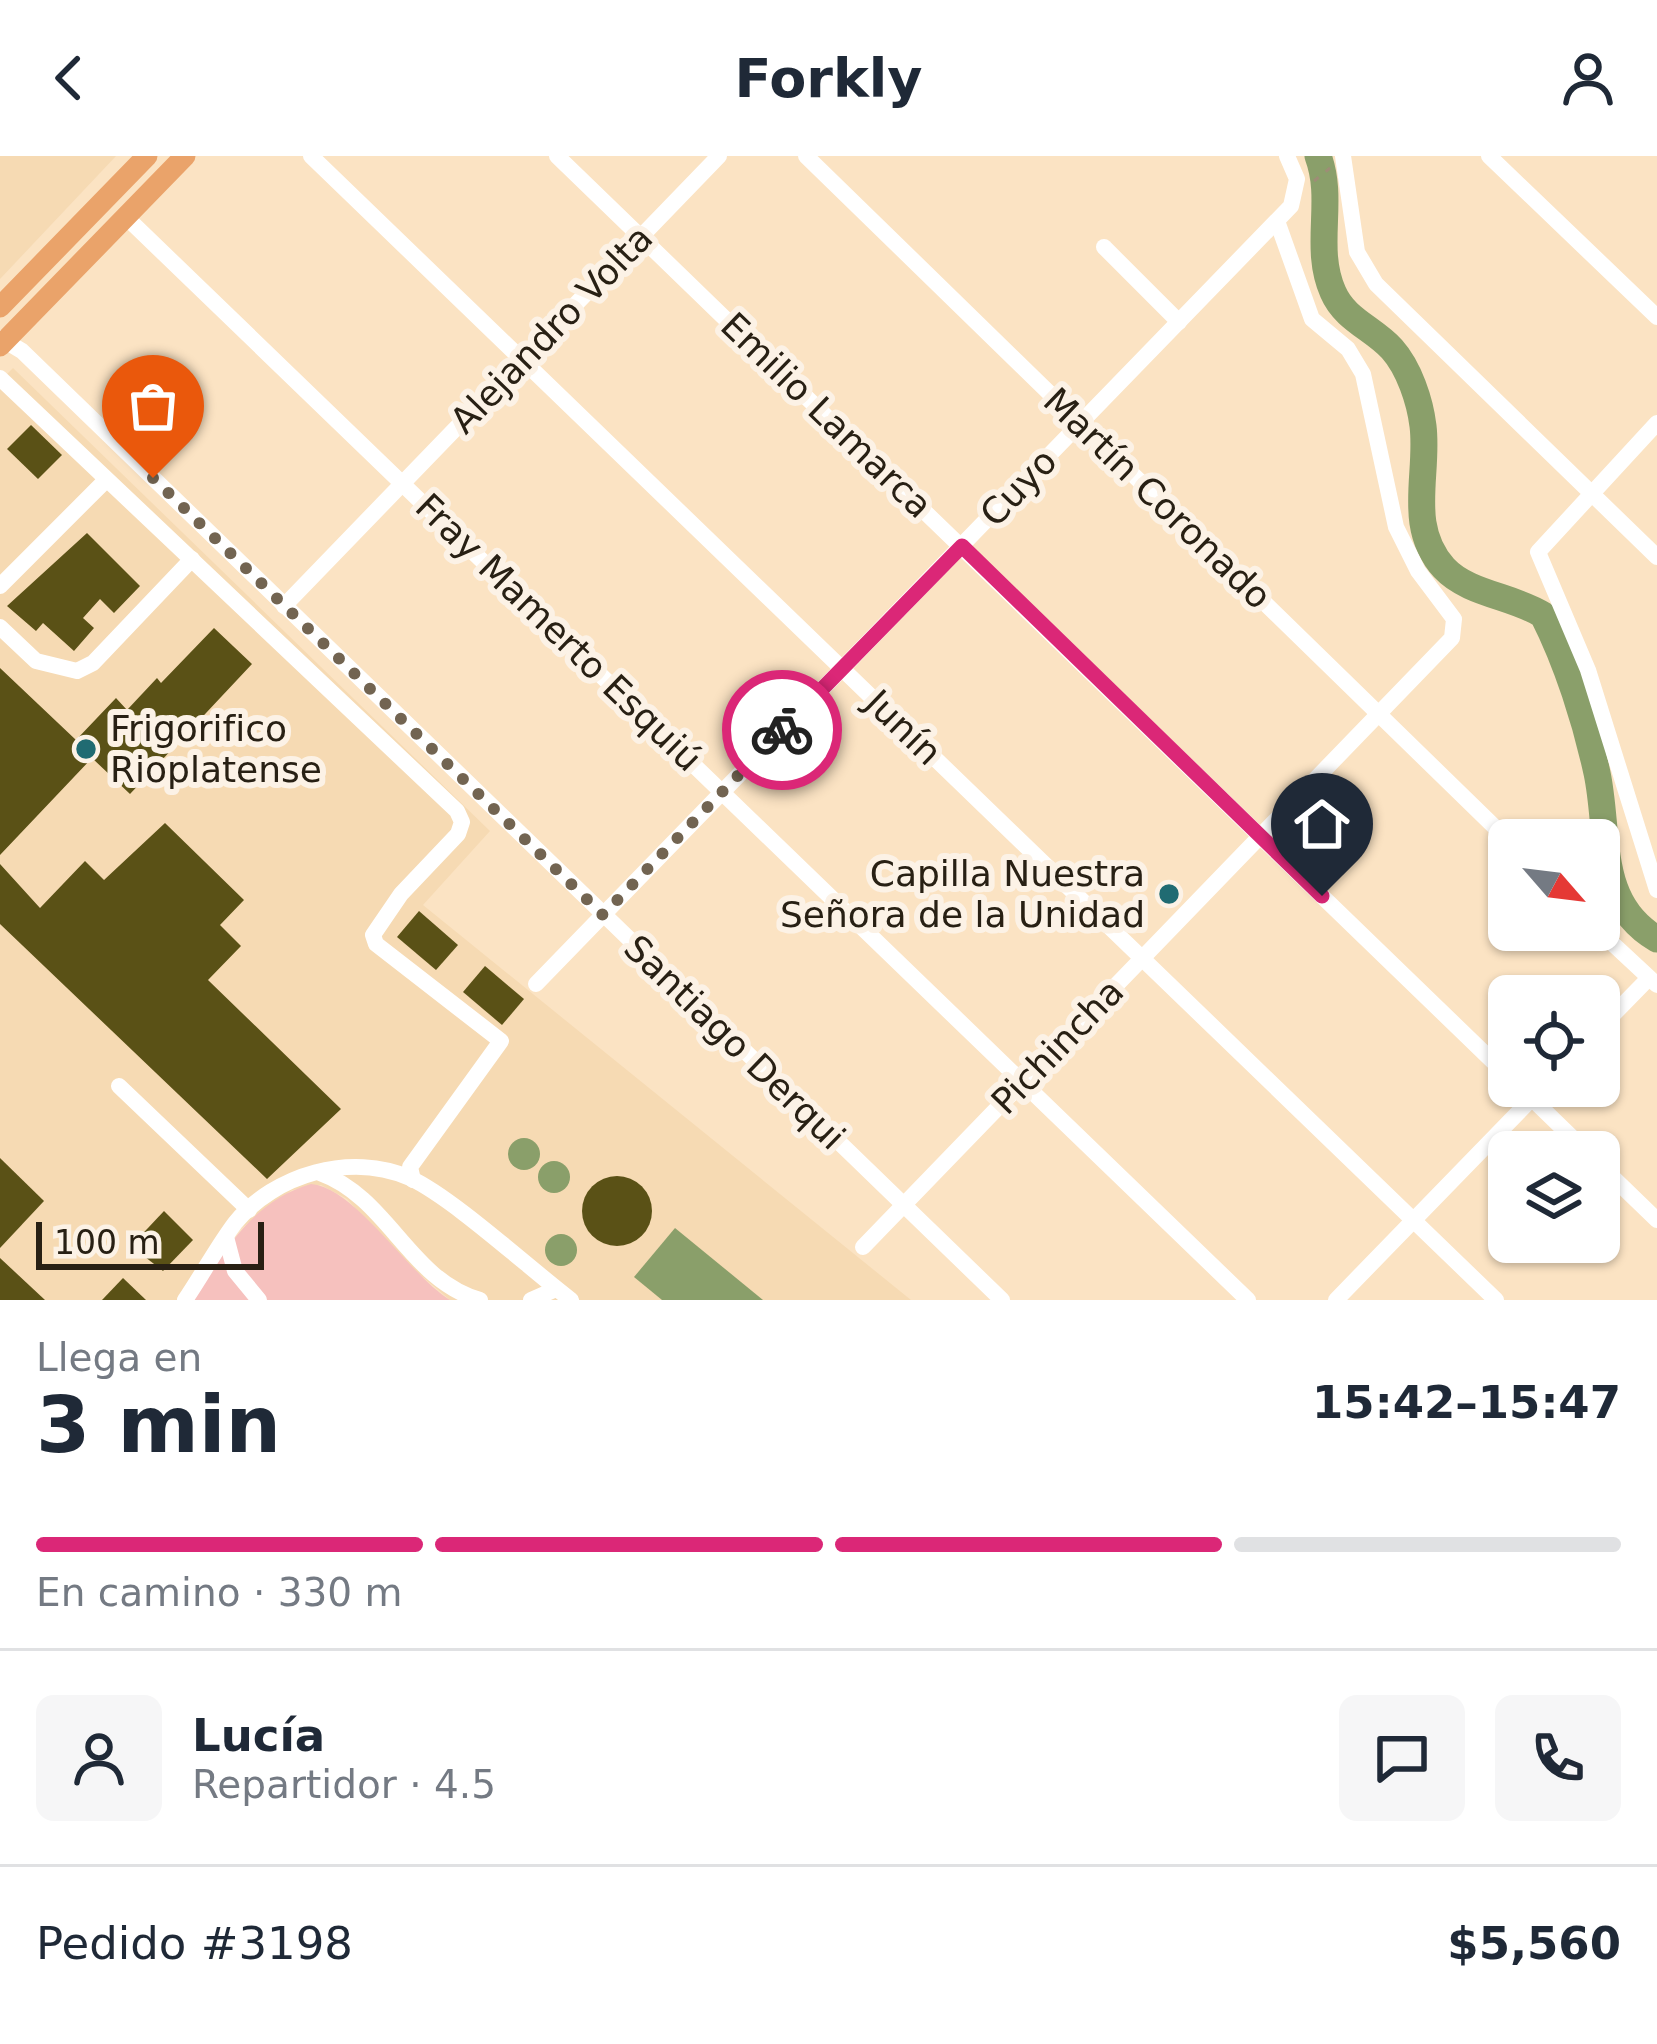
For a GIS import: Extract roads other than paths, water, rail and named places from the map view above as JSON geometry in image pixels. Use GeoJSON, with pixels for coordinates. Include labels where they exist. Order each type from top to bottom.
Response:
{"type":"FeatureCollection","features":[{"type":"Feature","properties":{"kind":"main road"},"geometry":{"type":"LineString","coordinates":[[0,307],[147,156]]}},
{"type":"Feature","properties":{"kind":"main road"},"geometry":{"type":"LineString","coordinates":[[2,341],[185,156]]}},
{"type":"Feature","properties":{"kind":"street","name":"Junín"},"geometry":{"type":"LineString","coordinates":[[311,156],[1496,1300]]}},
{"type":"Feature","properties":{"kind":"street","name":"Emilio Lamarca"},"geometry":{"type":"LineString","coordinates":[[557,156],[1488,1057]]}},
{"type":"Feature","properties":{"kind":"street","name":"Alejandro Volta"},"geometry":{"type":"LineString","coordinates":[[284,605],[719,156]]}},
{"type":"Feature","properties":{"kind":"street","name":"Martín Coronado"},"geometry":{"type":"LineString","coordinates":[[806,156],[1488,820]]}},
{"type":"Feature","properties":{"kind":"street","name":"Cuyo"},"geometry":{"type":"LineString","coordinates":[[536,984],[1277,220],[1298,195],[1287,156]]}},
{"type":"Feature","properties":{"kind":"street"},"geometry":{"type":"LineString","coordinates":[[1489,156],[1657,316]]}},
{"type":"Feature","properties":{"kind":"street"},"geometry":{"type":"LineString","coordinates":[[1342,158],[1357,252],[1376,284],[1657,557]]}},
{"type":"Feature","properties":{"kind":"street","name":"Fray Mamerto Esquiú"},"geometry":{"type":"LineString","coordinates":[[126,217],[405,481],[1248,1300]]}},
{"type":"Feature","properties":{"kind":"street","name":"Pichincha"},"geometry":{"type":"LineString","coordinates":[[863,1247],[1452,638],[1454,619],[1418,571],[1388,504],[1379,428],[1363,374],[1348,350],[1312,319],[1277,220]]}},
{"type":"Feature","properties":{"kind":"street"},"geometry":{"type":"LineString","coordinates":[[1104,248],[1179,322]]}},
{"type":"Feature","properties":{"kind":"street","name":"Santiago Derqui"},"geometry":{"type":"LineString","coordinates":[[2,341],[284,605],[1002,1300]]}},
{"type":"Feature","properties":{"kind":"street"},"geometry":{"type":"LineString","coordinates":[[0,378],[458,811],[463,822],[373,935],[376,944],[501,1041],[410,1167],[413,1180]]}},
{"type":"Feature","properties":{"kind":"street"},"geometry":{"type":"LineString","coordinates":[[1657,423],[1538,552],[1588,670],[1657,890]]}},
{"type":"Feature","properties":{"kind":"street"},"geometry":{"type":"LineString","coordinates":[[0,586],[106,480]]}},
{"type":"Feature","properties":{"kind":"street"},"geometry":{"type":"LineString","coordinates":[[0,626],[36,661],[77,671],[93,663],[192,559]]}},
{"type":"Feature","properties":{"kind":"street"},"geometry":{"type":"LineString","coordinates":[[1620,951],[1652,982],[1620,1010]]}},
{"type":"Feature","properties":{"kind":"street"},"geometry":{"type":"LineString","coordinates":[[119,1086],[249,1210]]}},
{"type":"Feature","properties":{"kind":"street"},"geometry":{"type":"LineString","coordinates":[[1336,1300],[1516,1107]]}},
{"type":"Feature","properties":{"kind":"street"},"geometry":{"type":"LineString","coordinates":[[1546,1107],[1568,1131]]}},
{"type":"Feature","properties":{"kind":"street"},"geometry":{"type":"LineString","coordinates":[[185,1300],[226,1237],[249,1210],[284,1182],[316,1172],[360,1168],[413,1180],[563,1294]]}},
{"type":"Feature","properties":{"kind":"street"},"geometry":{"type":"LineString","coordinates":[[316,1172],[364,1197],[440,1282],[480,1300]]}},
{"type":"Feature","properties":{"kind":"street"},"geometry":{"type":"LineString","coordinates":[[1620,1184],[1657,1220]]}},
{"type":"Feature","properties":{"kind":"street"},"geometry":{"type":"LineString","coordinates":[[226,1237],[235,1271],[260,1300]]}},
{"type":"Feature","properties":{"kind":"street"},"geometry":{"type":"LineString","coordinates":[[531,1300],[563,1294]]}},
{"type":"Feature","properties":{"kind":"waterway"},"geometry":{"type":"LineString","coordinates":[[1318,156],[1325,190],[1325,258],[1333,292],[1345,310],[1392,349],[1404,366],[1422,416],[1422,517],[1432,552],[1465,584],[1543,615],[1587,733],[1614,887],[1637,924],[1657,939]]}},
{"type":"Feature","properties":{"kind":"place","name":"Frigorifico Rioplatense"},"geometry":{"type":"Point","coordinates":[86,749]}},
{"type":"Feature","properties":{"kind":"place","name":"Capilla Nuestra Señora de la Unidad"},"geometry":{"type":"Point","coordinates":[1169,894]}}]}
